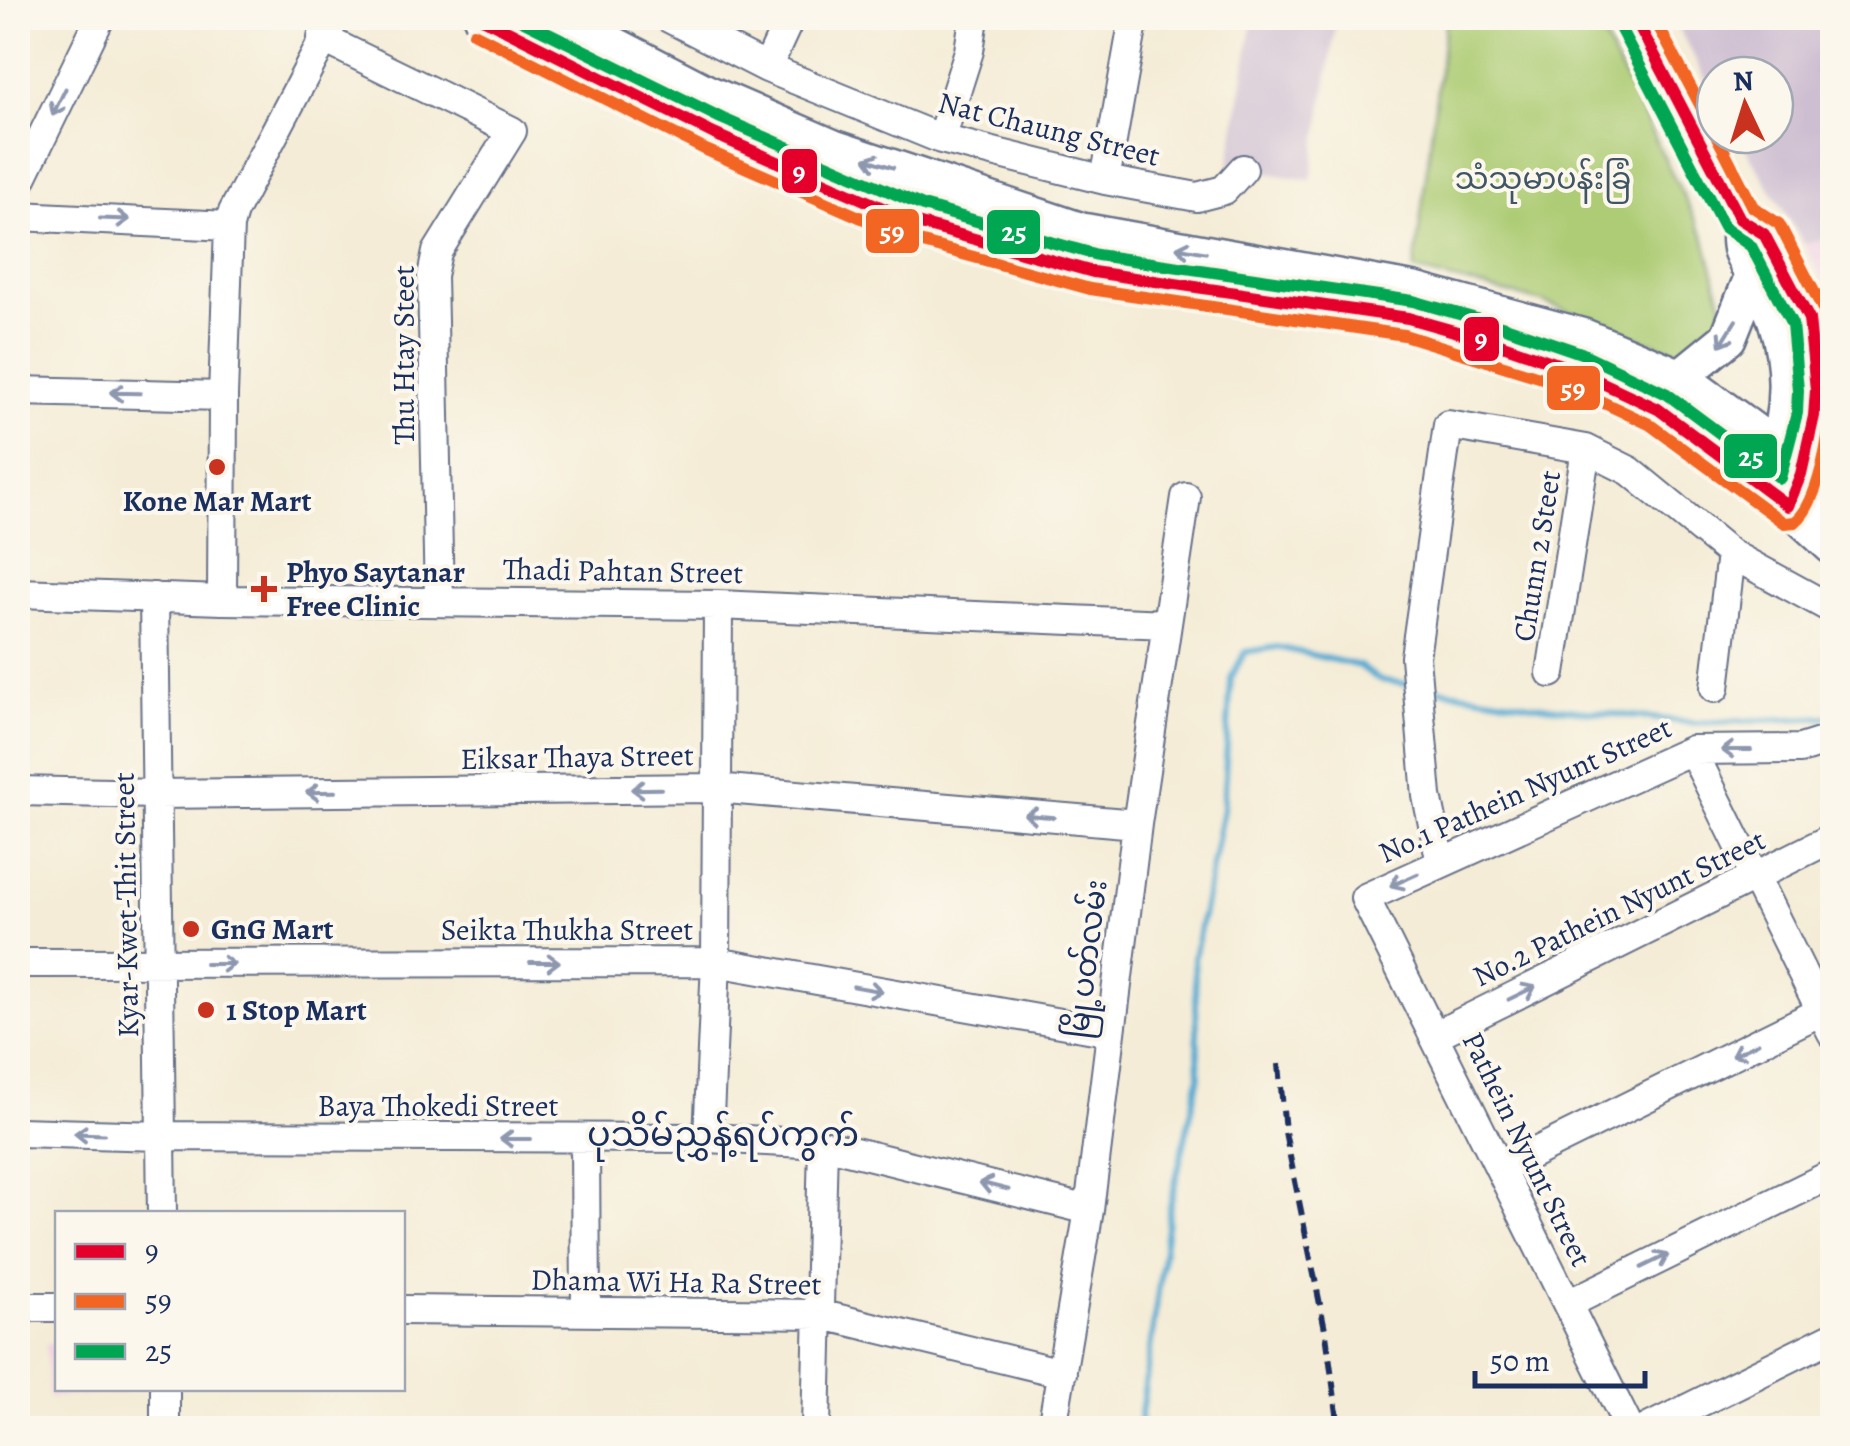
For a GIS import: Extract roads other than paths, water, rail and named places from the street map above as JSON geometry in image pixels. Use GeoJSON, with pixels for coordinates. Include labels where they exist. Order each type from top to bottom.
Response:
{"type":"FeatureCollection","features":[{"type":"Feature","properties":{"kind":"main road"},"geometry":{"type":"LineString","coordinates":[[482,18],[697,126],[916,223],[1093,272],[1318,289],[1411,304],[1500,344],[1580,353],[1680,377],[1783,479],[1832,546]]}},
{"type":"Feature","properties":{"kind":"main road"},"geometry":{"type":"LineString","coordinates":[[562,18],[706,92],[834,148],[1082,230],[1318,289]]}},
{"type":"Feature","properties":{"kind":"main road"},"geometry":{"type":"LineString","coordinates":[[1635,18],[1740,219],[1740,248],[1776,320],[1784,356],[1783,479]]}},
{"type":"Feature","properties":{"kind":"main road"},"geometry":{"type":"LineString","coordinates":[[1740,219],[1764,234],[1832,360]]}},
{"type":"Feature","properties":{"kind":"main road"},"geometry":{"type":"LineString","coordinates":[[1680,377],[1728,338],[1754,273]]}},
{"type":"Feature","properties":{"kind":"main road"},"geometry":{"type":"LineString","coordinates":[[1783,479],[1810,436],[1816,390],[1809,318]]}},
{"type":"Feature","properties":{"kind":"main road"},"geometry":{"type":"LineString","coordinates":[[1580,353],[1658,408],[1832,505]]}},
{"type":"Feature","properties":{"kind":"street"},"geometry":{"type":"LineString","coordinates":[[18,186],[100,18]]}},
{"type":"Feature","properties":{"kind":"street","name":"Nat Chaung Street"},"geometry":{"type":"LineString","coordinates":[[668,18],[768,68],[941,139],[1105,180],[1197,198],[1224,190],[1243,169]]}},
{"type":"Feature","properties":{"kind":"street"},"geometry":{"type":"LineString","coordinates":[[768,68],[790,18]]}},
{"type":"Feature","properties":{"kind":"street"},"geometry":{"type":"LineString","coordinates":[[941,139],[969,52],[974,18]]}},
{"type":"Feature","properties":{"kind":"street"},"geometry":{"type":"LineString","coordinates":[[1105,180],[1134,18]]}},
{"type":"Feature","properties":{"kind":"street"},"geometry":{"type":"LineString","coordinates":[[222,600],[223,396],[230,226],[233,212],[328,28]]}},
{"type":"Feature","properties":{"kind":"street","name":"Thu Htay Steet"},"geometry":{"type":"LineString","coordinates":[[328,28],[512,131],[437,252],[432,276],[439,600]]}},
{"type":"Feature","properties":{"kind":"street"},"geometry":{"type":"LineString","coordinates":[[18,216],[230,226]]}},
{"type":"Feature","properties":{"kind":"street"},"geometry":{"type":"LineString","coordinates":[[18,391],[223,396]]}},
{"type":"Feature","properties":{"kind":"street"},"geometry":{"type":"LineString","coordinates":[[1441,863],[1426,796],[1415,656],[1448,425],[1586,449],[1630,471],[1731,554],[1832,608]]}},
{"type":"Feature","properties":{"kind":"street","name":"Chunn 2 Steet"},"geometry":{"type":"LineString","coordinates":[[1551,672],[1586,449]]}},
{"type":"Feature","properties":{"kind":"street","name":"မြို့ပတ်လမ်း"},"geometry":{"type":"LineString","coordinates":[[1052,1428],[1089,1210],[1137,824],[1186,497]]}},
{"type":"Feature","properties":{"kind":"street"},"geometry":{"type":"LineString","coordinates":[[1715,688],[1731,554]]}},
{"type":"Feature","properties":{"kind":"street","name":"Thadi Pahtan Street"},"geometry":{"type":"LineString","coordinates":[[18,593],[222,600],[718,605],[1167,624]]}},
{"type":"Feature","properties":{"kind":"street","name":"Kyar-Kwet-Thit Street"},"geometry":{"type":"LineString","coordinates":[[154,596],[162,1211]]}},
{"type":"Feature","properties":{"kind":"street"},"geometry":{"type":"LineString","coordinates":[[708,1138],[716,962],[718,605]]}},
{"type":"Feature","properties":{"kind":"street","name":"No.1 Pathein Nyunt Street"},"geometry":{"type":"LineString","coordinates":[[1366,898],[1692,750],[1800,749],[1832,740]]}},
{"type":"Feature","properties":{"kind":"street"},"geometry":{"type":"LineString","coordinates":[[1501,1169],[1829,1017],[1692,750]]}},
{"type":"Feature","properties":{"kind":"street","name":"Eiksar Thaya Street"},"geometry":{"type":"LineString","coordinates":[[18,791],[157,794],[715,788],[1137,824]]}},
{"type":"Feature","properties":{"kind":"street","name":"No.2 Pathein Nyunt Street"},"geometry":{"type":"LineString","coordinates":[[1434,1036],[1832,838]]}},
{"type":"Feature","properties":{"kind":"street","name":"Pathein Nyunt Street"},"geometry":{"type":"LineString","coordinates":[[1366,898],[1630,1428]]}},
{"type":"Feature","properties":{"kind":"street","name":"Seikta Thukha Street"},"geometry":{"type":"LineString","coordinates":[[18,963],[716,962],[1111,1032]]}},
{"type":"Feature","properties":{"kind":"street","name":"Baya Thokedi Street"},"geometry":{"type":"LineString","coordinates":[[18,1132],[585,1140],[708,1138],[823,1144],[1089,1210]]}},
{"type":"Feature","properties":{"kind":"street"},"geometry":{"type":"LineString","coordinates":[[585,1140],[586,1312]]}},
{"type":"Feature","properties":{"kind":"street"},"geometry":{"type":"LineString","coordinates":[[816,1428],[823,1144]]}},
{"type":"Feature","properties":{"kind":"street"},"geometry":{"type":"LineString","coordinates":[[1568,1304],[1832,1174]]}},
{"type":"Feature","properties":{"kind":"street"},"geometry":{"type":"LineString","coordinates":[[18,1307],[55,1307]]}},
{"type":"Feature","properties":{"kind":"street","name":"Dhama Wi Ha Ra Street"},"geometry":{"type":"LineString","coordinates":[[405,1310],[819,1314],[1062,1373]]}},
{"type":"Feature","properties":{"kind":"street"},"geometry":{"type":"LineString","coordinates":[[1648,1428],[1832,1336]]}},
{"type":"Feature","properties":{"kind":"street"},"geometry":{"type":"LineString","coordinates":[[165,1391],[165,1428]]}},
{"type":"Feature","properties":{"kind":"waterway"},"geometry":{"type":"LineString","coordinates":[[1139,1428],[1170,1206],[1199,1077],[1194,958],[1223,809],[1231,678],[1245,652],[1277,647],[1360,666],[1379,680],[1408,684]]}},
{"type":"Feature","properties":{"kind":"waterway"},"geometry":{"type":"LineString","coordinates":[[1425,687],[1550,707],[1696,723],[1832,717]]}},
{"type":"Feature","properties":{"kind":"railway"},"geometry":{"type":"LineString","coordinates":[[1279,1064],[1285,1132],[1326,1334],[1339,1428]]}},
{"type":"Feature","properties":{"kind":"place","name":"Kone Mar Mart"},"geometry":{"type":"Point","coordinates":[217,467]}},
{"type":"Feature","properties":{"kind":"place","name":"Phyo Saytanar Free Clinic"},"geometry":{"type":"Point","coordinates":[264,589]}},
{"type":"Feature","properties":{"kind":"place","name":"GnG Mart"},"geometry":{"type":"Point","coordinates":[191,929]}},
{"type":"Feature","properties":{"kind":"place","name":"1 Stop Mart"},"geometry":{"type":"Point","coordinates":[206,1010]}},
{"type":"Feature","properties":{"kind":"district","name":"ပုသိမ်ညွှန့်ရပ်ကွက်"},"geometry":{"type":"Point","coordinates":[723,1134]}},
{"type":"Feature","properties":{"kind":"park label","name":"သံသုမာပန်းခြံ"},"geometry":{"type":"Point","coordinates":[1543,179]}}]}
